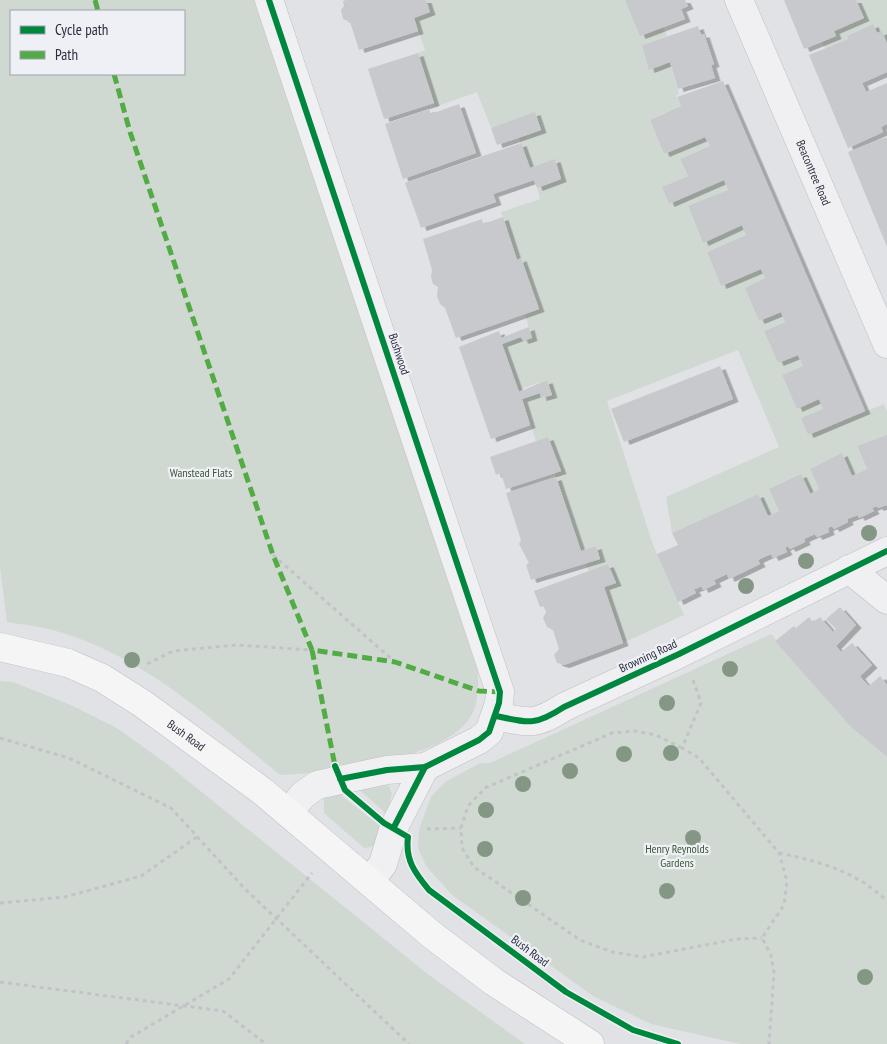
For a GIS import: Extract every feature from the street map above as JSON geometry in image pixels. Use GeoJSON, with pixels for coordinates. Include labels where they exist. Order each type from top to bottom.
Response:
{"type":"FeatureCollection","features":[{"type":"Feature","properties":{"kind":"main road","name":"Bush Road"},"geometry":{"type":"LineString","coordinates":[[0,647],[68,662],[102,678],[143,704],[262,791],[432,935],[494,982],[590,1044]]}},
{"type":"Feature","properties":{"kind":"street","name":"Bushwood"},"geometry":{"type":"LineString","coordinates":[[270,0],[500,692],[496,716]]}},
{"type":"Feature","properties":{"kind":"street","name":"Beacontree Road"},"geometry":{"type":"LineString","coordinates":[[739,0],[887,344]]}},
{"type":"Feature","properties":{"kind":"street","name":"Browning Road"},"geometry":{"type":"LineString","coordinates":[[496,716],[528,723],[547,719],[564,707],[679,654],[887,551]]}},
{"type":"Feature","properties":{"kind":"street"},"geometry":{"type":"LineString","coordinates":[[849,569],[887,600]]}},
{"type":"Feature","properties":{"kind":"street"},"geometry":{"type":"LineString","coordinates":[[288,813],[303,795],[317,785],[387,770],[426,767],[479,740],[489,732],[496,716]]}},
{"type":"Feature","properties":{"kind":"street"},"geometry":{"type":"LineString","coordinates":[[369,882],[383,864],[394,827],[426,767]]}},
{"type":"Feature","properties":{"kind":"path"},"geometry":{"type":"LineString","coordinates":[[273,555],[395,662]]}},
{"type":"Feature","properties":{"kind":"path"},"geometry":{"type":"LineString","coordinates":[[147,664],[173,651],[236,646],[312,650]]}},
{"type":"Feature","properties":{"kind":"path"},"geometry":{"type":"LineString","coordinates":[[682,748],[701,703],[692,678]]}},
{"type":"Feature","properties":{"kind":"path"},"geometry":{"type":"LineString","coordinates":[[635,731],[656,735],[699,758],[779,853],[787,881],[784,905],[762,938],[736,939],[643,957],[612,952],[580,940],[474,866],[462,848],[461,828],[468,806],[485,788],[612,733],[635,731]]}},
{"type":"Feature","properties":{"kind":"path"},"geometry":{"type":"LineString","coordinates":[[0,738],[69,758],[171,808],[277,920],[409,1044]]}},
{"type":"Feature","properties":{"kind":"path"},"geometry":{"type":"LineString","coordinates":[[419,829],[461,828]]}},
{"type":"Feature","properties":{"kind":"path"},"geometry":{"type":"LineString","coordinates":[[0,903],[65,897],[141,876],[197,837]]}},
{"type":"Feature","properties":{"kind":"path"},"geometry":{"type":"LineString","coordinates":[[779,853],[825,863],[859,880],[887,900]]}},
{"type":"Feature","properties":{"kind":"path"},"geometry":{"type":"LineString","coordinates":[[126,1044],[131,1038],[229,979],[312,873]]}},
{"type":"Feature","properties":{"kind":"path"},"geometry":{"type":"LineString","coordinates":[[762,938],[771,955],[774,973],[769,1044]]}},
{"type":"Feature","properties":{"kind":"path"},"geometry":{"type":"LineString","coordinates":[[0,982],[224,1012],[265,1043]]}},
{"type":"Feature","properties":{"kind":"green space","name":"Wanstead Flats"},"geometry":{"type":"Polygon","coordinates":[[[0,0],[254,0],[478,671],[475,708],[469,719],[455,733],[434,745],[409,755],[353,767],[280,775],[175,691],[118,656],[88,642],[56,631],[7,622],[0,568],[0,0]]]}},
{"type":"Feature","properties":{"kind":"green space"},"geometry":{"type":"Polygon","coordinates":[[[426,0],[625,0],[663,27],[667,36],[642,45],[670,62],[679,94],[676,96],[681,106],[650,120],[664,154],[705,137],[710,146],[680,159],[688,176],[662,187],[669,203],[724,180],[728,190],[688,207],[703,243],[742,225],[746,235],[707,252],[721,286],[761,269],[765,278],[745,288],[759,321],[781,312],[785,322],[764,331],[778,363],[798,355],[803,366],[782,375],[797,408],[819,399],[823,409],[801,418],[808,435],[884,404],[887,411],[887,435],[857,447],[867,469],[852,476],[826,461],[810,469],[819,489],[812,493],[781,484],[769,489],[779,511],[768,516],[758,494],[672,533],[666,497],[779,447],[738,350],[607,401],[653,545],[684,615],[623,643],[604,587],[615,583],[609,565],[588,571],[586,564],[600,559],[596,546],[581,551],[556,477],[555,473],[561,471],[548,437],[536,441],[522,399],[540,393],[541,398],[552,395],[547,380],[521,389],[519,392],[502,344],[521,337],[523,341],[532,338],[525,314],[539,309],[521,258],[517,260],[501,212],[540,199],[537,188],[561,179],[555,160],[530,168],[519,138],[541,130],[535,113],[491,128],[477,92],[435,107],[418,53],[425,50],[414,18],[426,0]]]}},
{"type":"Feature","properties":{"kind":"green space"},"geometry":{"type":"Polygon","coordinates":[[[856,0],[887,0],[887,44],[882,31],[877,33],[873,24],[847,36],[848,39],[825,48],[822,42],[836,36],[834,31],[864,18],[856,0]]]}},
{"type":"Feature","properties":{"kind":"green space","name":"Henry Reynolds Gardens"},"geometry":{"type":"Polygon","coordinates":[[[771,634],[851,727],[887,757],[887,1044],[740,1044],[651,1024],[593,996],[452,895],[426,866],[418,848],[419,829],[431,797],[445,782],[480,763],[490,763],[771,634]]]}},
{"type":"Feature","properties":{"kind":"green space"},"geometry":{"type":"Polygon","coordinates":[[[0,681],[13,682],[71,705],[117,728],[167,764],[429,975],[525,1044],[0,1044],[0,681]]]}},
{"type":"Feature","properties":{"kind":"green space"},"geometry":{"type":"Polygon","coordinates":[[[382,784],[389,786],[392,794],[387,814],[356,787],[382,784]]]}},
{"type":"Feature","properties":{"kind":"green space"},"geometry":{"type":"Polygon","coordinates":[[[337,792],[383,828],[375,844],[364,848],[324,813],[324,799],[337,792]]]}},
{"type":"Feature","properties":{"kind":"building"},"geometry":{"type":"Polygon","coordinates":[[[426,0],[430,12],[414,18],[418,31],[359,50],[350,22],[343,19],[341,10],[344,6],[343,1],[426,0]]]}},
{"type":"Feature","properties":{"kind":"building"},"geometry":{"type":"Polygon","coordinates":[[[625,0],[685,0],[688,6],[681,9],[685,19],[640,36],[625,0]]]}},
{"type":"Feature","properties":{"kind":"building"},"geometry":{"type":"Polygon","coordinates":[[[784,0],[856,0],[864,18],[834,31],[836,36],[804,49],[784,0]]]}},
{"type":"Feature","properties":{"kind":"building"},"geometry":{"type":"Polygon","coordinates":[[[873,24],[877,33],[882,31],[887,44],[887,72],[862,83],[866,92],[887,83],[887,124],[881,127],[883,132],[848,148],[809,55],[848,39],[847,36],[873,24]]]}},
{"type":"Feature","properties":{"kind":"building"},"geometry":{"type":"Polygon","coordinates":[[[698,26],[701,35],[704,34],[714,64],[711,65],[715,78],[678,89],[670,62],[649,70],[642,45],[698,26]]]}},
{"type":"Feature","properties":{"kind":"building"},"geometry":{"type":"Polygon","coordinates":[[[418,53],[434,103],[384,119],[368,69],[418,53]]]}},
{"type":"Feature","properties":{"kind":"building"},"geometry":{"type":"Polygon","coordinates":[[[723,81],[865,411],[808,435],[801,418],[823,409],[819,399],[797,409],[782,375],[803,366],[798,355],[778,363],[764,331],[785,322],[781,312],[759,321],[745,288],[765,278],[761,269],[721,286],[707,252],[746,235],[742,225],[703,243],[688,206],[728,190],[724,180],[669,204],[662,187],[688,176],[680,159],[710,146],[705,137],[664,154],[650,120],[681,106],[677,97],[723,81]]]}},
{"type":"Feature","properties":{"kind":"building"},"geometry":{"type":"Polygon","coordinates":[[[459,104],[476,153],[403,179],[385,124],[429,109],[431,114],[459,104]]]}},
{"type":"Feature","properties":{"kind":"building"},"geometry":{"type":"Polygon","coordinates":[[[535,112],[541,130],[497,145],[491,128],[535,112]]]}},
{"type":"Feature","properties":{"kind":"building"},"geometry":{"type":"Polygon","coordinates":[[[886,137],[887,139],[887,247],[848,152],[886,137]]]}},
{"type":"Feature","properties":{"kind":"building"},"geometry":{"type":"Polygon","coordinates":[[[521,143],[530,168],[555,159],[561,179],[537,188],[534,180],[493,194],[496,202],[421,228],[405,183],[521,143]]]}},
{"type":"Feature","properties":{"kind":"building"},"geometry":{"type":"Polygon","coordinates":[[[503,217],[517,260],[521,258],[539,309],[456,338],[445,308],[440,304],[437,296],[438,287],[433,284],[432,270],[423,239],[482,219],[483,224],[503,217]]]}},
{"type":"Feature","properties":{"kind":"building"},"geometry":{"type":"Polygon","coordinates":[[[529,327],[532,338],[523,341],[521,337],[502,344],[519,392],[547,380],[552,395],[541,398],[540,393],[522,399],[530,425],[491,439],[459,347],[499,331],[501,338],[529,327]]]}},
{"type":"Feature","properties":{"kind":"building"},"geometry":{"type":"Polygon","coordinates":[[[720,366],[733,399],[624,442],[611,409],[720,366]]]}},
{"type":"Feature","properties":{"kind":"building"},"geometry":{"type":"Polygon","coordinates":[[[887,435],[887,505],[872,508],[874,511],[859,518],[858,515],[847,519],[848,522],[834,529],[832,526],[828,528],[829,532],[817,537],[815,534],[804,539],[805,542],[790,549],[788,546],[785,548],[787,552],[773,558],[771,554],[764,557],[758,560],[760,564],[729,579],[727,574],[714,580],[716,584],[703,590],[701,586],[694,589],[696,593],[678,602],[657,554],[678,545],[672,533],[758,494],[768,516],[779,511],[769,489],[801,474],[810,493],[812,493],[819,489],[810,469],[842,453],[852,476],[867,469],[857,446],[887,435]]]}},
{"type":"Feature","properties":{"kind":"building"},"geometry":{"type":"Polygon","coordinates":[[[548,437],[561,471],[506,489],[501,473],[496,475],[490,457],[548,437]]]}},
{"type":"Feature","properties":{"kind":"building"},"geometry":{"type":"Polygon","coordinates":[[[556,477],[581,551],[596,546],[600,559],[531,580],[526,565],[529,563],[519,544],[521,540],[506,493],[556,477]]]}},
{"type":"Feature","properties":{"kind":"building"},"geometry":{"type":"Polygon","coordinates":[[[608,564],[616,583],[604,587],[623,643],[564,665],[557,663],[554,655],[559,649],[553,630],[547,627],[543,618],[546,612],[545,606],[540,607],[534,591],[608,564]]]}},
{"type":"Feature","properties":{"kind":"building"},"geometry":{"type":"Polygon","coordinates":[[[840,607],[856,625],[836,646],[841,652],[852,643],[872,665],[860,676],[862,679],[869,686],[880,676],[887,685],[887,757],[851,727],[775,641],[809,617],[813,622],[820,617],[833,632],[836,629],[826,619],[840,607]]]}},
{"type":"Feature","properties":{"kind":"marked path"},"geometry":{"type":"LineString","coordinates":[[95,0],[98,10]]}},
{"type":"Feature","properties":{"kind":"marked path"},"geometry":{"type":"LineString","coordinates":[[114,75],[130,132],[273,555],[312,650],[395,662],[479,691],[500,692]]}},
{"type":"Feature","properties":{"kind":"marked path"},"geometry":{"type":"LineString","coordinates":[[312,650],[335,766]]}},
{"type":"Feature","properties":{"kind":"cycle path"},"geometry":{"type":"LineString","coordinates":[[269,0],[500,692],[499,703],[489,732],[479,740],[425,767],[387,770],[340,779]]}},
{"type":"Feature","properties":{"kind":"cycle path"},"geometry":{"type":"LineString","coordinates":[[496,716],[524,721],[538,720],[546,717],[679,654],[887,551]]}},
{"type":"Feature","properties":{"kind":"cycle path"},"geometry":{"type":"LineString","coordinates":[[335,766],[345,790],[384,823],[408,837],[408,853],[412,866],[429,890],[566,992],[633,1030],[678,1044]]}},
{"type":"Feature","properties":{"kind":"cycle path"},"geometry":{"type":"LineString","coordinates":[[394,827],[425,767]]}}]}
